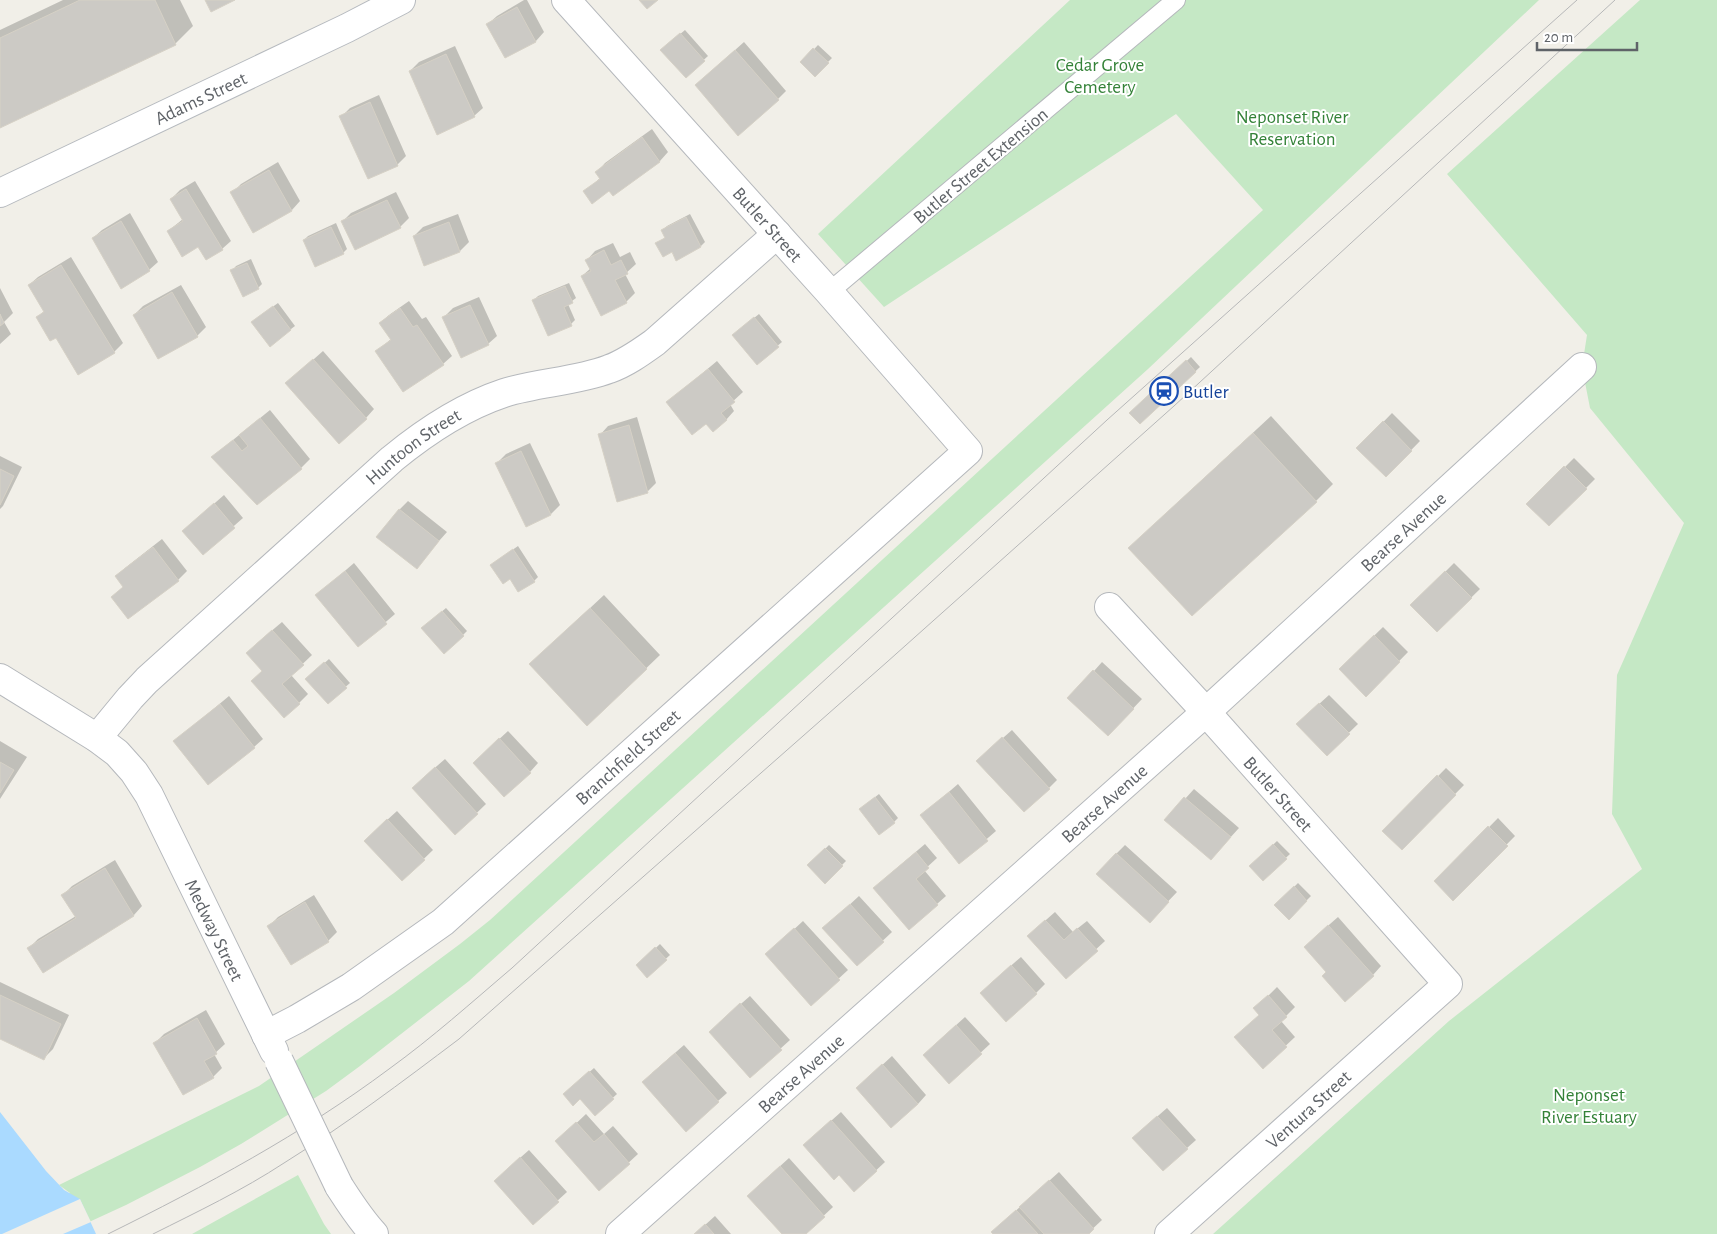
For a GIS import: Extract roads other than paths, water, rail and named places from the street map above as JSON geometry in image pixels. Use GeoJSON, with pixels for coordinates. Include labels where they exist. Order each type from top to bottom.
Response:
{"type":"FeatureCollection","features":[{"type":"Feature","properties":{"kind":"street","name":"Adams Street"},"geometry":{"type":"LineString","coordinates":[[0,193],[347,28],[401,0]]}},
{"type":"Feature","properties":{"kind":"street","name":"Butler Street"},"geometry":{"type":"LineString","coordinates":[[566,0],[829,292],[968,451]]}},
{"type":"Feature","properties":{"kind":"street","name":"Huntoon Street"},"geometry":{"type":"LineString","coordinates":[[97,738],[147,680],[415,440],[460,411],[482,401],[529,387],[609,369],[633,357],[655,342],[777,234]]}},
{"type":"Feature","properties":{"kind":"street","name":"Bearse Avenue"},"geometry":{"type":"LineString","coordinates":[[620,1234],[1206,712],[1582,368]]}},
{"type":"Feature","properties":{"kind":"street","name":"Branchfield Street"},"geometry":{"type":"LineString","coordinates":[[266,1035],[297,1020],[351,988],[450,916],[968,451]]}},
{"type":"Feature","properties":{"kind":"street","name":"Butler Street"},"geometry":{"type":"LineString","coordinates":[[1109,606],[1448,984]]}},
{"type":"Feature","properties":{"kind":"street","name":"Medway Street"},"geometry":{"type":"LineString","coordinates":[[0,678],[97,738],[117,753],[134,772],[149,795],[340,1186],[364,1224],[374,1234]]}},
{"type":"Feature","properties":{"kind":"street","name":"Ventura Street"},"geometry":{"type":"LineString","coordinates":[[1169,1234],[1448,984]]}},
{"type":"Feature","properties":{"kind":"lane","name":"Butler Street Extension"},"geometry":{"type":"LineString","coordinates":[[829,292],[1176,0]]}},
{"type":"Feature","properties":{"kind":"water"},"geometry":{"type":"Polygon","coordinates":[[[0,1112],[46,1171],[64,1190],[80,1199],[96,1234],[0,1234],[0,1112]]]}},
{"type":"Feature","properties":{"kind":"tram line"},"geometry":{"type":"LineString","coordinates":[[108,1234],[217,1178],[287,1137],[356,1093],[452,1020],[512,968],[1107,420],[1577,0]]}},
{"type":"Feature","properties":{"kind":"tram line"},"geometry":{"type":"LineString","coordinates":[[153,1234],[236,1192],[307,1149],[459,1039],[1174,406],[1615,0]]}},
{"type":"Feature","properties":{"kind":"place","name":"Butler"},"geometry":{"type":"Point","coordinates":[1164,391]}},
{"type":"Feature","properties":{"kind":"park label","name":"Cedar Grove Cemetery"},"geometry":{"type":"Point","coordinates":[1100,75]}},
{"type":"Feature","properties":{"kind":"park label","name":"Neponset River Reservation"},"geometry":{"type":"Point","coordinates":[1292,127]}},
{"type":"Feature","properties":{"kind":"park label","name":"Neponset River Estuary"},"geometry":{"type":"Point","coordinates":[1589,1105]}}]}
